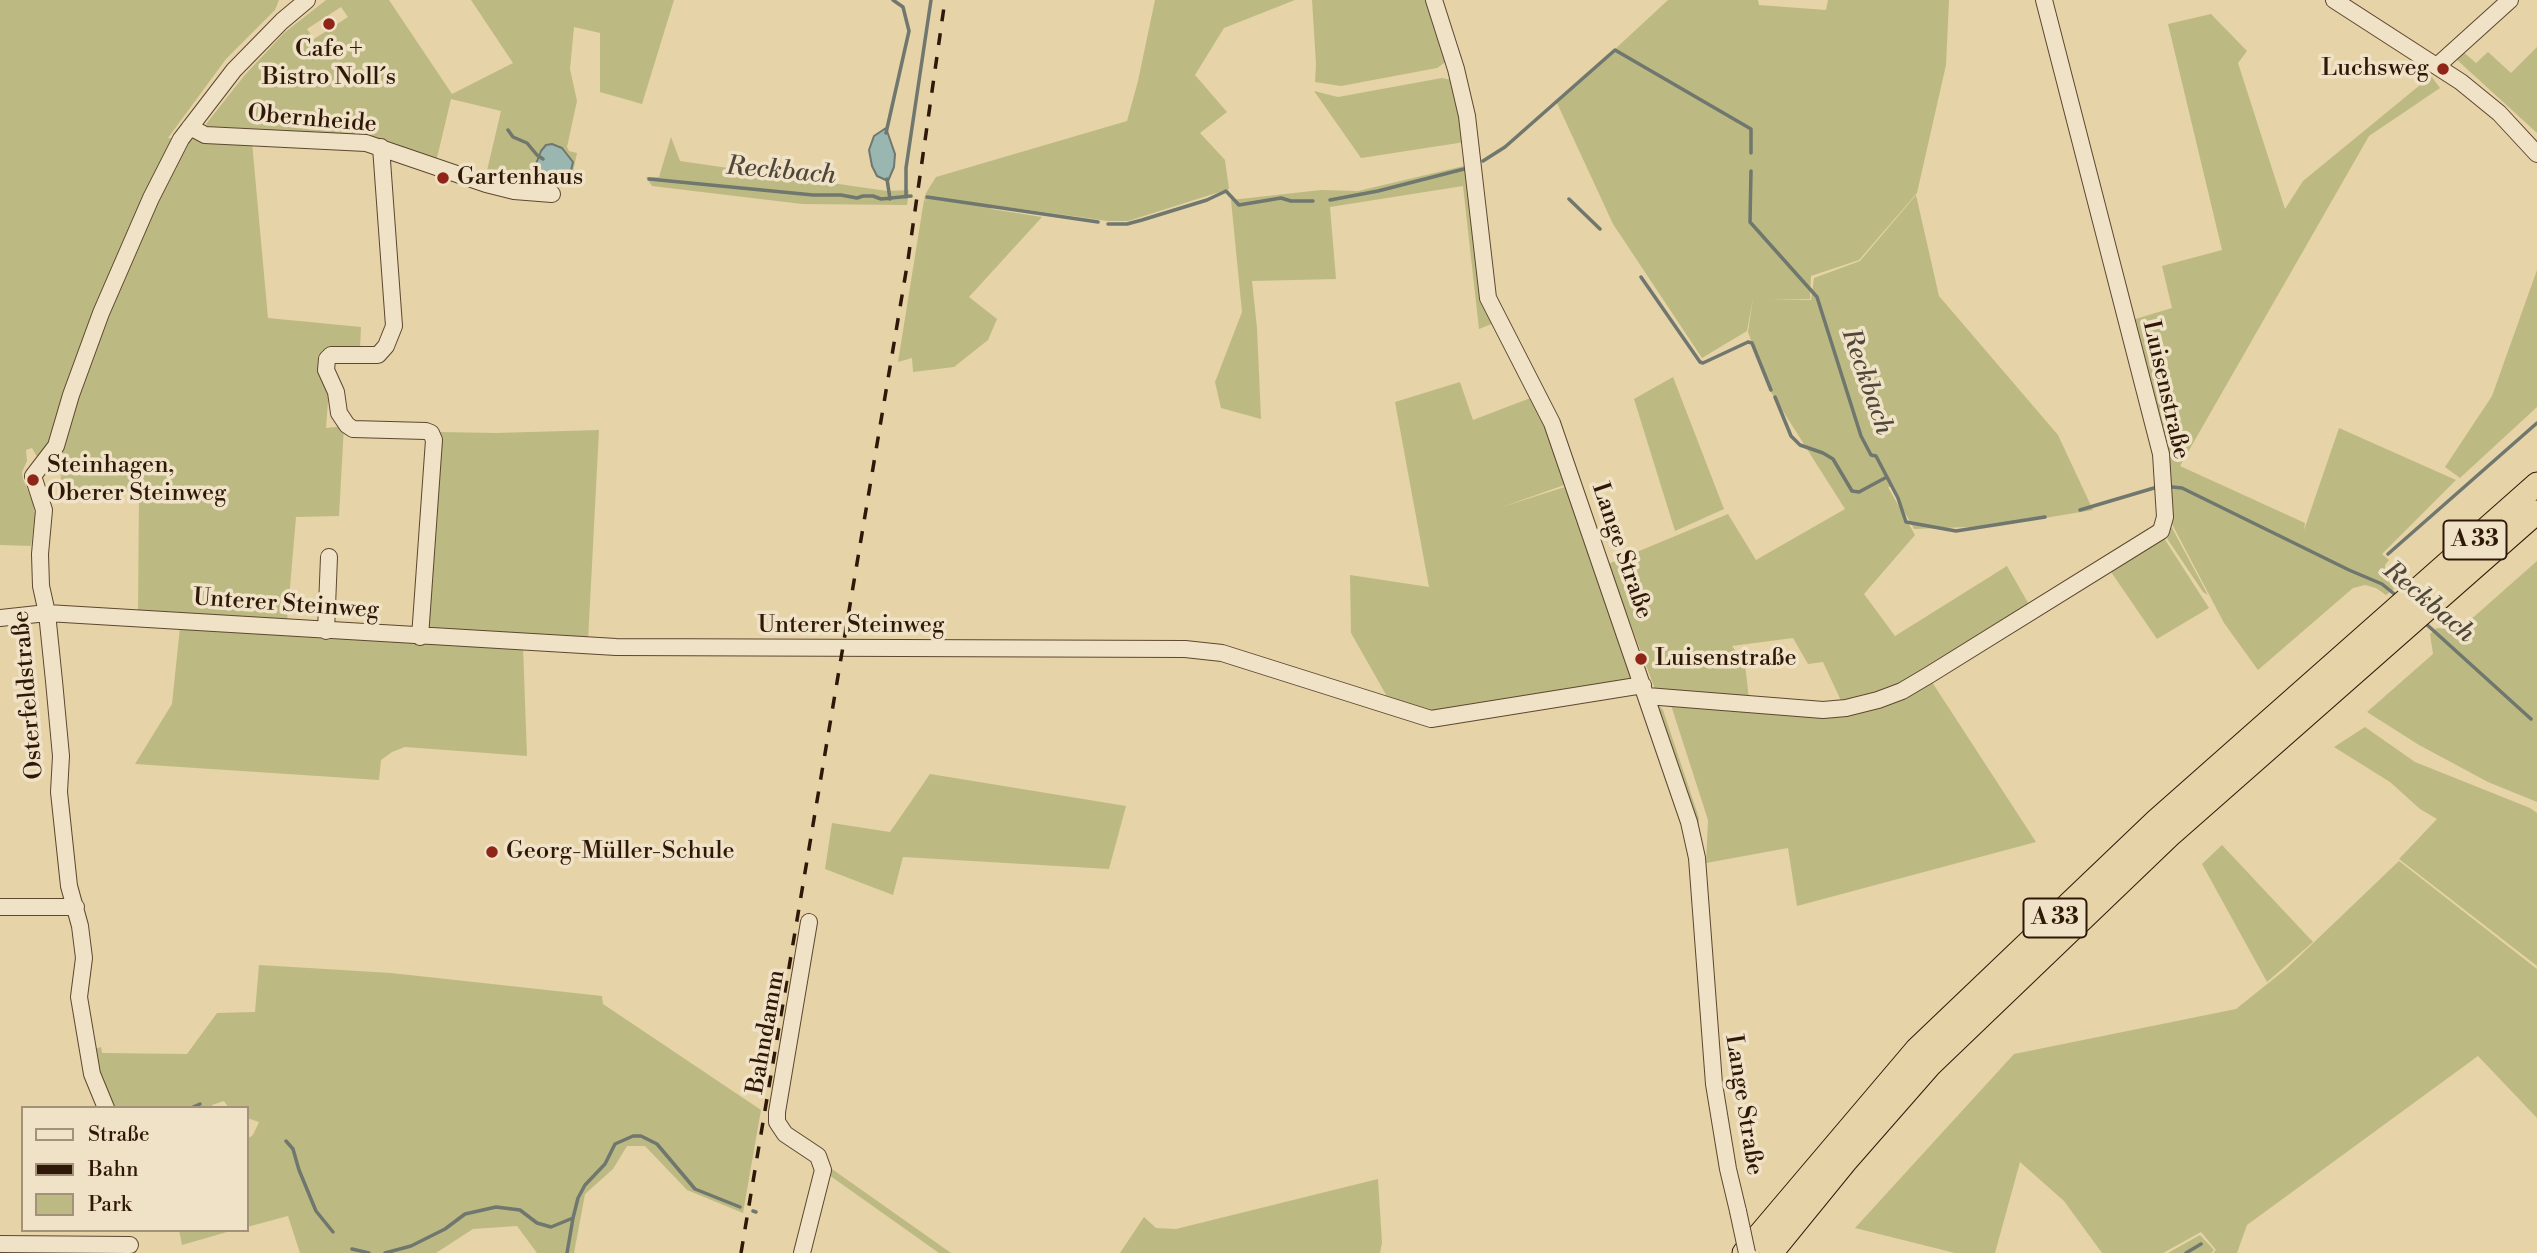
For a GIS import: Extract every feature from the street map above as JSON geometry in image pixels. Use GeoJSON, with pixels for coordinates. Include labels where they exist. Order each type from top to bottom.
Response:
{"type":"FeatureCollection","features":[{"type":"Feature","properties":{"kind":"highway","name":"A 33"},"geometry":{"type":"LineString","coordinates":[[1771,1253],[1845,1162],[1930,1065],[2171,834],[2411,611],[2537,484]]}},
{"type":"Feature","properties":{"kind":"highway","name":"A 33"},"geometry":{"type":"LineString","coordinates":[[1745,1253],[1917,1049],[2157,820],[2411,611],[2537,512]]}},
{"type":"Feature","properties":{"kind":"street"},"geometry":{"type":"LineString","coordinates":[[186,133],[234,70],[258,44],[307,0]]}},
{"type":"Feature","properties":{"kind":"street","name":"Lange Straße"},"geometry":{"type":"LineString","coordinates":[[1434,0],[1456,69],[1467,116],[1488,298],[1552,423],[1689,822],[1697,858],[1714,1084],[1745,1253]]}},
{"type":"Feature","properties":{"kind":"street","name":"Luisenstraße"},"geometry":{"type":"LineString","coordinates":[[1645,691],[1823,710],[1846,708],[1878,699],[1902,691],[1929,675],[2161,531],[2165,517],[2161,454],[2044,0]]}},
{"type":"Feature","properties":{"kind":"street"},"geometry":{"type":"LineString","coordinates":[[2334,0],[2461,82],[2499,113],[2537,154]]}},
{"type":"Feature","properties":{"kind":"street"},"geometry":{"type":"LineString","coordinates":[[2437,66],[2510,0]]}},
{"type":"Feature","properties":{"kind":"street","name":"Obernheide"},"geometry":{"type":"LineString","coordinates":[[186,133],[366,143],[486,184],[514,191],[552,194]]}},
{"type":"Feature","properties":{"kind":"street","name":"Osterfeldstraße"},"geometry":{"type":"LineString","coordinates":[[105,1106],[92,1074],[79,997],[84,958],[66,862],[59,792],[61,756],[47,613],[41,586],[40,554],[44,510],[33,476],[56,446],[71,395],[101,313],[151,198],[186,133]]}},
{"type":"Feature","properties":{"kind":"street"},"geometry":{"type":"LineString","coordinates":[[380,148],[394,326],[379,355],[331,355],[327,359],[326,370],[336,392],[339,413],[346,425],[354,429],[426,431],[431,433],[434,440],[420,637]]}},
{"type":"Feature","properties":{"kind":"street"},"geometry":{"type":"LineString","coordinates":[[326,631],[330,557]]}},
{"type":"Feature","properties":{"kind":"street","name":"Unterer Steinweg"},"geometry":{"type":"LineString","coordinates":[[0,618],[47,613],[616,647],[1185,649],[1222,653],[1431,719],[1645,691]]}},
{"type":"Feature","properties":{"kind":"street"},"geometry":{"type":"LineString","coordinates":[[0,907],[76,906]]}},
{"type":"Feature","properties":{"kind":"street","name":"Bahndamm"},"geometry":{"type":"LineString","coordinates":[[802,1253],[823,1170],[818,1156],[785,1134],[777,1122],[777,1112],[808,922]]}},
{"type":"Feature","properties":{"kind":"street"},"geometry":{"type":"LineString","coordinates":[[5,1247],[130,1243]]}},
{"type":"Feature","properties":{"kind":"green space"},"geometry":{"type":"Polygon","coordinates":[[[0,0],[279,0],[275,10],[226,59],[168,138],[252,142],[268,318],[361,327],[360,349],[332,349],[326,428],[344,426],[339,516],[296,517],[287,622],[138,614],[139,491],[60,488],[63,448],[37,457],[32,448],[26,450],[27,461],[22,472],[35,515],[31,546],[0,545],[0,0]]]}},
{"type":"Feature","properties":{"kind":"green space"},"geometry":{"type":"Polygon","coordinates":[[[326,0],[389,0],[452,94],[513,63],[471,0],[674,0],[642,104],[600,92],[600,33],[574,27],[570,69],[577,101],[567,147],[569,151],[577,153],[571,181],[554,187],[526,187],[485,179],[501,111],[451,99],[436,162],[366,137],[210,131],[206,124],[244,76],[284,33],[326,0]],[[341,7],[307,29],[314,39],[348,17],[341,7]]]}},
{"type":"Feature","properties":{"kind":"green space"},"geometry":{"type":"Polygon","coordinates":[[[1155,0],[1295,0],[1224,28],[1195,75],[1227,112],[1200,133],[1225,160],[1229,189],[1128,221],[1108,221],[992,205],[991,209],[1042,217],[969,297],[997,319],[988,340],[954,367],[913,372],[912,358],[898,362],[924,200],[927,201],[924,199],[936,177],[1127,121],[1155,0]]]}},
{"type":"Feature","properties":{"kind":"green space"},"geometry":{"type":"Polygon","coordinates":[[[1312,0],[1428,0],[1447,61],[1437,68],[1341,86],[1315,82],[1312,0]]]}},
{"type":"Feature","properties":{"kind":"green space"},"geometry":{"type":"Polygon","coordinates":[[[1668,0],[1758,0],[1759,5],[1826,10],[1828,0],[1949,0],[1946,65],[1917,193],[1859,260],[1811,276],[1810,299],[1769,299],[1811,300],[1814,278],[1860,261],[1916,195],[1939,296],[2058,435],[2093,510],[1997,526],[1914,529],[1891,487],[1888,487],[1915,535],[1864,594],[1895,636],[2007,566],[2031,608],[1901,688],[1843,705],[1823,662],[1808,664],[1793,638],[1732,646],[1745,664],[1749,699],[1656,692],[1608,564],[1728,514],[1756,560],[1845,509],[1769,389],[1748,332],[1753,298],[1747,331],[1702,358],[1613,224],[1557,103],[1668,0]]]}},
{"type":"Feature","properties":{"kind":"green space"},"geometry":{"type":"Polygon","coordinates":[[[2211,14],[2247,51],[2238,63],[2285,209],[2303,181],[2431,76],[2440,88],[2369,136],[2180,466],[2305,523],[2304,530],[2339,428],[2456,480],[2382,554],[2389,560],[2385,571],[2394,589],[2386,595],[2365,585],[2353,588],[2258,670],[2224,623],[2172,524],[2165,456],[2132,320],[2172,308],[2162,266],[2222,250],[2168,24],[2211,14]]]}},
{"type":"Feature","properties":{"kind":"green space"},"geometry":{"type":"Polygon","coordinates":[[[2537,47],[2537,133],[2455,58],[2461,50],[2476,63],[2488,52],[2511,73],[2537,47]]]}},
{"type":"Feature","properties":{"kind":"green space"},"geometry":{"type":"Polygon","coordinates":[[[1442,78],[1452,80],[1465,142],[1361,158],[1314,91],[1338,97],[1442,78]]]}},
{"type":"Feature","properties":{"kind":"green space"},"geometry":{"type":"Polygon","coordinates":[[[671,137],[680,161],[887,191],[909,190],[907,205],[802,204],[652,186],[646,177],[659,177],[671,137]]]}},
{"type":"Feature","properties":{"kind":"green space"},"geometry":{"type":"Polygon","coordinates":[[[1468,165],[1494,323],[1479,329],[1463,186],[1330,207],[1336,279],[1252,281],[1261,419],[1221,408],[1215,382],[1242,312],[1231,200],[1321,190],[1358,191],[1468,165]]]}},
{"type":"Feature","properties":{"kind":"green space"},"geometry":{"type":"Polygon","coordinates":[[[2537,270],[2537,407],[2460,478],[2445,467],[2492,396],[2537,270]]]}},
{"type":"Feature","properties":{"kind":"green space"},"geometry":{"type":"Polygon","coordinates":[[[1673,377],[1724,509],[1675,531],[1634,399],[1673,377]]]}},
{"type":"Feature","properties":{"kind":"green space"},"geometry":{"type":"Polygon","coordinates":[[[1460,382],[1473,420],[1533,397],[1570,483],[1502,507],[1568,486],[1632,680],[1430,712],[1389,700],[1351,633],[1350,575],[1429,587],[1395,402],[1460,382]]]}},
{"type":"Feature","properties":{"kind":"green space"},"geometry":{"type":"Polygon","coordinates":[[[599,430],[588,641],[426,633],[439,432],[599,430]]]}},
{"type":"Feature","properties":{"kind":"green space"},"geometry":{"type":"Polygon","coordinates":[[[2167,482],[2171,526],[2208,595],[2203,592],[2162,531],[2167,482]]]}},
{"type":"Feature","properties":{"kind":"green space"},"geometry":{"type":"Polygon","coordinates":[[[2162,535],[2209,608],[2157,639],[2109,569],[2162,535]]]}},
{"type":"Feature","properties":{"kind":"green space"},"geometry":{"type":"Polygon","coordinates":[[[2537,561],[2537,802],[2488,782],[2419,745],[2367,712],[2433,654],[2430,634],[2437,628],[2459,630],[2537,561]]]}},
{"type":"Feature","properties":{"kind":"green space"},"geometry":{"type":"Polygon","coordinates":[[[180,627],[523,647],[527,756],[405,747],[381,760],[379,780],[135,764],[172,704],[180,627]]]}},
{"type":"Feature","properties":{"kind":"green space"},"geometry":{"type":"Polygon","coordinates":[[[1930,679],[2036,842],[1797,906],[1788,848],[1706,863],[1708,820],[1670,702],[1819,713],[1930,679]]]}},
{"type":"Feature","properties":{"kind":"green space"},"geometry":{"type":"Polygon","coordinates":[[[1654,703],[1663,710],[1699,818],[1698,847],[1654,703]]]}},
{"type":"Feature","properties":{"kind":"green space"},"geometry":{"type":"Polygon","coordinates":[[[2365,727],[2415,762],[2537,813],[2537,966],[2399,859],[2437,819],[2420,809],[2390,782],[2334,747],[2365,727]]]}},
{"type":"Feature","properties":{"kind":"green space"},"geometry":{"type":"Polygon","coordinates":[[[930,774],[1126,806],[1109,869],[903,857],[893,895],[825,869],[832,823],[890,832],[930,774]]]}},
{"type":"Feature","properties":{"kind":"green space"},"geometry":{"type":"Polygon","coordinates":[[[2222,845],[2313,942],[2267,982],[2202,864],[2222,845]]]}},
{"type":"Feature","properties":{"kind":"green space"},"geometry":{"type":"Polygon","coordinates":[[[2399,861],[2537,969],[2537,1118],[2478,1056],[2247,1225],[2237,1253],[2213,1253],[2216,1250],[2201,1232],[2163,1253],[2102,1253],[2064,1201],[2020,1162],[1995,1253],[1955,1253],[1855,1228],[2014,1054],[2236,1009],[2286,969],[2399,861]]]}},
{"type":"Feature","properties":{"kind":"green space"},"geometry":{"type":"Polygon","coordinates":[[[259,965],[391,973],[602,996],[603,1004],[761,1110],[743,1213],[687,1190],[645,1146],[627,1146],[613,1169],[585,1194],[574,1253],[537,1253],[517,1226],[473,1229],[436,1253],[300,1253],[288,1216],[248,1227],[248,1138],[253,1135],[259,1122],[248,1118],[248,1106],[228,1106],[224,1101],[212,1106],[109,1106],[92,1050],[101,1047],[102,1053],[187,1054],[217,1013],[255,1012],[259,965]]]}},
{"type":"Feature","properties":{"kind":"green space"},"geometry":{"type":"Polygon","coordinates":[[[832,1169],[951,1253],[939,1253],[829,1175],[832,1169]]]}},
{"type":"Feature","properties":{"kind":"green space"},"geometry":{"type":"Polygon","coordinates":[[[1378,1179],[1382,1243],[1380,1253],[1120,1253],[1144,1217],[1156,1228],[1176,1229],[1378,1179]]]}},
{"type":"Feature","properties":{"kind":"green space"},"geometry":{"type":"Polygon","coordinates":[[[179,1232],[227,1232],[182,1245],[179,1232]]]}},
{"type":"Feature","properties":{"kind":"green space"},"geometry":{"type":"Polygon","coordinates":[[[2200,1235],[2214,1250],[2211,1253],[2168,1253],[2200,1235]]]}},
{"type":"Feature","properties":{"kind":"water"},"geometry":{"type":"Polygon","coordinates":[[[886,128],[895,154],[894,167],[888,181],[877,176],[869,150],[874,136],[886,128]]]}},
{"type":"Feature","properties":{"kind":"water"},"geometry":{"type":"Polygon","coordinates":[[[546,145],[562,148],[573,162],[570,175],[556,182],[541,177],[534,169],[541,151],[546,145]]]}},
{"type":"Feature","properties":{"kind":"waterway"},"geometry":{"type":"LineString","coordinates":[[886,133],[909,31],[903,7],[893,0]]}},
{"type":"Feature","properties":{"kind":"waterway"},"geometry":{"type":"LineString","coordinates":[[906,197],[906,168],[931,0]]}},
{"type":"Feature","properties":{"kind":"waterway","name":"Reckbach"},"geometry":{"type":"LineString","coordinates":[[1483,161],[1505,147],[1615,50],[1751,129],[1751,153]]}},
{"type":"Feature","properties":{"kind":"waterway","name":"Reckbach"},"geometry":{"type":"LineString","coordinates":[[508,130],[513,137],[527,143],[543,159]]}},
{"type":"Feature","properties":{"kind":"waterway","name":"Reckbach"},"geometry":{"type":"LineString","coordinates":[[1330,200],[1464,169]]}},
{"type":"Feature","properties":{"kind":"waterway","name":"Reckbach"},"geometry":{"type":"LineString","coordinates":[[1751,171],[1750,222],[1817,297],[1861,436],[1871,455],[1876,456],[1898,498],[1906,522],[1956,531],[2045,517]]}},
{"type":"Feature","properties":{"kind":"waterway","name":"Reckbach"},"geometry":{"type":"LineString","coordinates":[[649,179],[857,198],[911,196]]}},
{"type":"Feature","properties":{"kind":"waterway"},"geometry":{"type":"LineString","coordinates":[[887,179],[890,199]]}},
{"type":"Feature","properties":{"kind":"waterway","name":"Reckbach"},"geometry":{"type":"LineString","coordinates":[[1108,224],[1127,224],[1142,220],[1207,200],[1226,191],[1239,205],[1281,198],[1313,201]]}},
{"type":"Feature","properties":{"kind":"waterway","name":"Reckbach"},"geometry":{"type":"LineString","coordinates":[[927,197],[1098,222]]}},
{"type":"Feature","properties":{"kind":"waterway"},"geometry":{"type":"LineString","coordinates":[[1569,199],[1600,229]]}},
{"type":"Feature","properties":{"kind":"waterway"},"geometry":{"type":"LineString","coordinates":[[1641,277],[1700,362],[1748,342],[1752,343],[1771,390]]}},
{"type":"Feature","properties":{"kind":"waterway"},"geometry":{"type":"LineString","coordinates":[[1775,397],[1791,436],[1800,445],[1833,459],[1852,491],[1859,492],[1885,478]]}},
{"type":"Feature","properties":{"kind":"waterway"},"geometry":{"type":"LineString","coordinates":[[2388,554],[2537,423]]}},
{"type":"Feature","properties":{"kind":"waterway","name":"Reckbach"},"geometry":{"type":"LineString","coordinates":[[2172,487],[2182,488],[2382,584],[2398,597]]}},
{"type":"Feature","properties":{"kind":"waterway","name":"Reckbach"},"geometry":{"type":"LineString","coordinates":[[2080,510],[2154,488]]}},
{"type":"Feature","properties":{"kind":"waterway","name":"Reckbach"},"geometry":{"type":"LineString","coordinates":[[2424,622],[2531,719]]}},
{"type":"Feature","properties":{"kind":"waterway"},"geometry":{"type":"LineString","coordinates":[[196,1106],[200,1104]]}},
{"type":"Feature","properties":{"kind":"waterway"},"geometry":{"type":"LineString","coordinates":[[385,1253],[411,1246],[445,1229],[465,1214],[496,1207],[520,1210],[537,1223],[551,1227],[573,1218],[578,1198],[585,1185],[605,1164],[615,1144],[633,1136],[641,1136],[657,1144],[695,1189],[740,1207]]}},
{"type":"Feature","properties":{"kind":"waterway"},"geometry":{"type":"LineString","coordinates":[[286,1141],[293,1149],[316,1211],[333,1232]]}},
{"type":"Feature","properties":{"kind":"waterway"},"geometry":{"type":"LineString","coordinates":[[567,1253],[573,1218]]}},
{"type":"Feature","properties":{"kind":"waterway"},"geometry":{"type":"LineString","coordinates":[[2186,1253],[2201,1244]]}},
{"type":"Feature","properties":{"kind":"waterway"},"geometry":{"type":"LineString","coordinates":[[352,1249],[369,1253]]}},
{"type":"Feature","properties":{"kind":"railway"},"geometry":{"type":"LineString","coordinates":[[741,1253],[908,260],[945,0]]}},
{"type":"Feature","properties":{"kind":"place","name":"Cafe + Bistro Noll´s"},"geometry":{"type":"Point","coordinates":[329,24]}},
{"type":"Feature","properties":{"kind":"place","name":"Luchsweg"},"geometry":{"type":"Point","coordinates":[2443,69]}},
{"type":"Feature","properties":{"kind":"place","name":"Gartenhaus"},"geometry":{"type":"Point","coordinates":[443,178]}},
{"type":"Feature","properties":{"kind":"place","name":"Steinhagen, Oberer Steinweg"},"geometry":{"type":"Point","coordinates":[33,480]}},
{"type":"Feature","properties":{"kind":"place","name":"Luisenstraße"},"geometry":{"type":"Point","coordinates":[1641,659]}},
{"type":"Feature","properties":{"kind":"place","name":"Georg-Müller-Schule"},"geometry":{"type":"Point","coordinates":[492,852]}}]}
